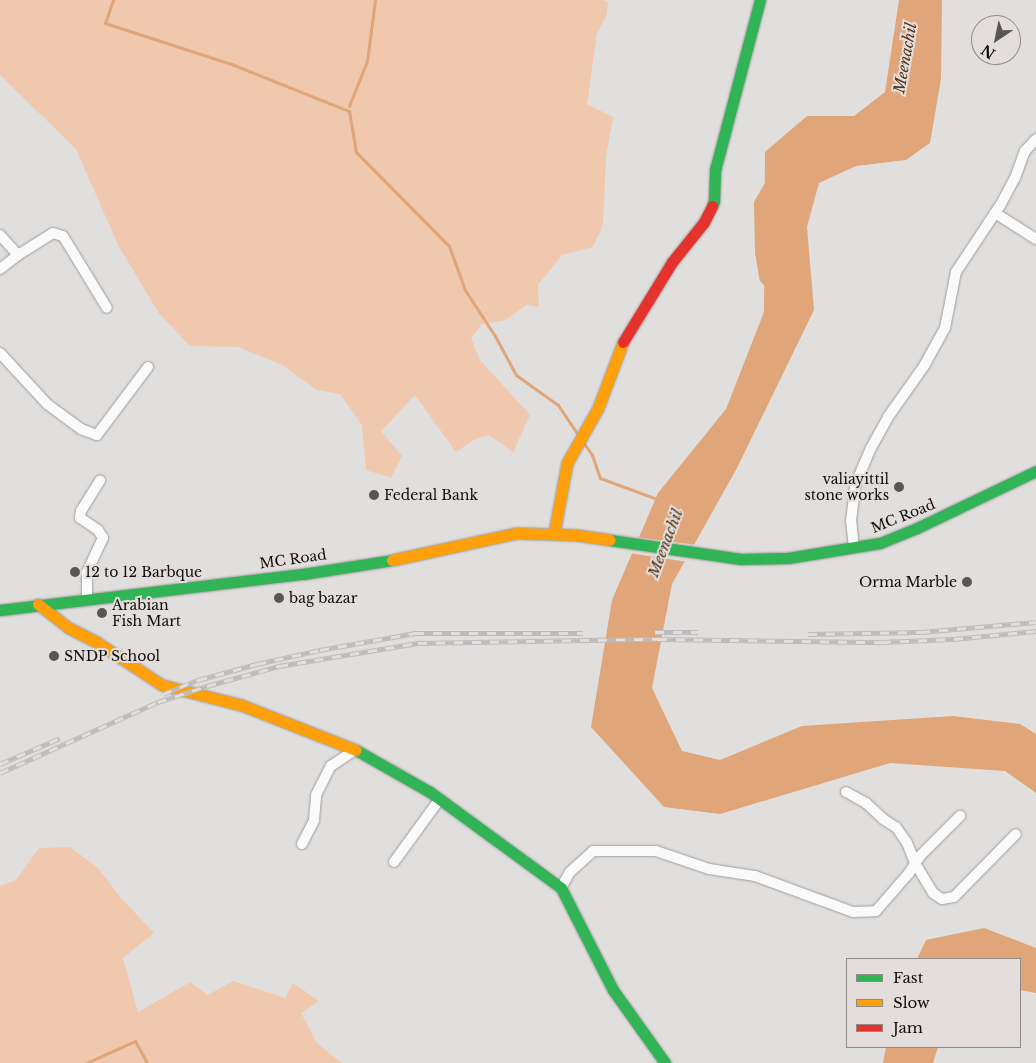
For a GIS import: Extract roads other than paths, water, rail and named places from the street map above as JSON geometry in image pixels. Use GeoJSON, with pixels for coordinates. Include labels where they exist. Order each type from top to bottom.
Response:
{"type":"FeatureCollection","features":[{"type":"Feature","properties":{"kind":"street"},"geometry":{"type":"LineString","coordinates":[[554,532],[563,478],[580,440],[598,408],[618,351],[672,262],[704,222],[714,201],[715,170],[760,0]]}},
{"type":"Feature","properties":{"kind":"street"},"geometry":{"type":"LineString","coordinates":[[854,548],[850,521],[856,483],[888,417],[924,366],[945,328],[956,272],[995,213],[1015,178],[1025,151],[1036,139]]}},
{"type":"Feature","properties":{"kind":"street"},"geometry":{"type":"LineString","coordinates":[[995,213],[1036,238]]}},
{"type":"Feature","properties":{"kind":"street"},"geometry":{"type":"LineString","coordinates":[[0,269],[53,233],[63,236],[107,308]]}},
{"type":"Feature","properties":{"kind":"street"},"geometry":{"type":"LineString","coordinates":[[0,235],[18,255]]}},
{"type":"Feature","properties":{"kind":"street"},"geometry":{"type":"LineString","coordinates":[[0,353],[47,404],[81,429],[97,435],[148,367]]}},
{"type":"Feature","properties":{"kind":"street","name":"MC Road"},"geometry":{"type":"LineString","coordinates":[[0,610],[303,574],[401,558],[517,533],[554,532],[741,559],[788,558],[880,543],[917,528],[1036,471]]}},
{"type":"Feature","properties":{"kind":"street"},"geometry":{"type":"LineString","coordinates":[[87,599],[87,572],[103,538],[98,530],[80,518],[81,511],[100,481]]}},
{"type":"Feature","properties":{"kind":"street"},"geometry":{"type":"LineString","coordinates":[[38,604],[69,628],[122,658],[162,685],[241,705],[356,750],[430,792],[561,888],[613,990],[665,1063]]}},
{"type":"Feature","properties":{"kind":"street"},"geometry":{"type":"LineString","coordinates":[[302,844],[314,820],[316,795],[331,766],[356,750]]}},
{"type":"Feature","properties":{"kind":"street"},"geometry":{"type":"LineString","coordinates":[[846,792],[866,803],[882,819],[896,827],[907,843],[915,863],[933,893],[942,899],[954,897],[1016,834]]}},
{"type":"Feature","properties":{"kind":"street"},"geometry":{"type":"LineString","coordinates":[[394,862],[439,800]]}},
{"type":"Feature","properties":{"kind":"street"},"geometry":{"type":"LineString","coordinates":[[561,888],[570,872],[594,850],[656,851],[709,869],[755,876],[836,908],[862,912],[876,911],[920,856],[960,816]]}},
{"type":"Feature","properties":{"kind":"water"},"geometry":{"type":"Polygon","coordinates":[[[899,0],[942,0],[941,79],[930,143],[906,160],[856,166],[819,183],[807,227],[814,310],[737,468],[672,584],[652,688],[682,751],[720,760],[802,726],[953,716],[1020,724],[1036,734],[1036,793],[1005,771],[890,763],[720,814],[664,807],[591,727],[612,600],[658,493],[726,409],[764,312],[765,152],[807,116],[854,116],[885,92],[899,0]]]}},
{"type":"Feature","properties":{"kind":"water"},"geometry":{"type":"Polygon","coordinates":[[[984,928],[1036,948],[1036,993],[1021,990],[1021,958],[917,958],[926,940],[984,928]]]}},
{"type":"Feature","properties":{"kind":"water"},"geometry":{"type":"Polygon","coordinates":[[[886,1048],[938,1048],[933,1063],[883,1063],[886,1048]]]}},
{"type":"Feature","properties":{"kind":"waterway"},"geometry":{"type":"LineString","coordinates":[[113,0],[105,23],[234,65],[349,111],[356,152],[449,246],[465,290],[495,336],[516,375],[558,405],[578,435]]}},
{"type":"Feature","properties":{"kind":"waterway"},"geometry":{"type":"LineString","coordinates":[[349,106],[367,61],[375,0]]}},
{"type":"Feature","properties":{"kind":"waterway","name":"Meenachil"},"geometry":{"type":"LineString","coordinates":[[768,276],[764,252],[763,204],[777,180]]}},
{"type":"Feature","properties":{"kind":"waterway"},"geometry":{"type":"LineString","coordinates":[[583,442],[592,455],[600,478],[657,499]]}},
{"type":"Feature","properties":{"kind":"waterway"},"geometry":{"type":"LineString","coordinates":[[86,1063],[135,1041],[147,1063]]}},
{"type":"Feature","properties":{"kind":"railway"},"geometry":{"type":"LineString","coordinates":[[808,634],[921,632],[1036,622]]}},
{"type":"Feature","properties":{"kind":"railway"},"geometry":{"type":"LineString","coordinates":[[0,773],[158,702],[207,686],[279,666],[418,643],[658,639],[882,642],[954,639],[1036,631]]}},
{"type":"Feature","properties":{"kind":"railway"},"geometry":{"type":"LineString","coordinates":[[655,632],[698,632]]}},
{"type":"Feature","properties":{"kind":"railway"},"geometry":{"type":"LineString","coordinates":[[163,694],[198,680],[257,664],[320,650],[415,633],[583,633]]}},
{"type":"Feature","properties":{"kind":"railway"},"geometry":{"type":"LineString","coordinates":[[0,764],[60,738]]}},
{"type":"Feature","properties":{"kind":"place","name":"valiayittil stone works"},"geometry":{"type":"Point","coordinates":[899,487]}},
{"type":"Feature","properties":{"kind":"place","name":"Federal Bank"},"geometry":{"type":"Point","coordinates":[374,495]}},
{"type":"Feature","properties":{"kind":"place","name":"12 to 12 Barbque"},"geometry":{"type":"Point","coordinates":[75,572]}},
{"type":"Feature","properties":{"kind":"place","name":"Orma Marble"},"geometry":{"type":"Point","coordinates":[967,582]}},
{"type":"Feature","properties":{"kind":"place","name":"bag bazar"},"geometry":{"type":"Point","coordinates":[279,598]}},
{"type":"Feature","properties":{"kind":"place","name":"Arabian Fish Mart"},"geometry":{"type":"Point","coordinates":[102,613]}},
{"type":"Feature","properties":{"kind":"place","name":"SNDP School"},"geometry":{"type":"Point","coordinates":[54,656]}}]}
